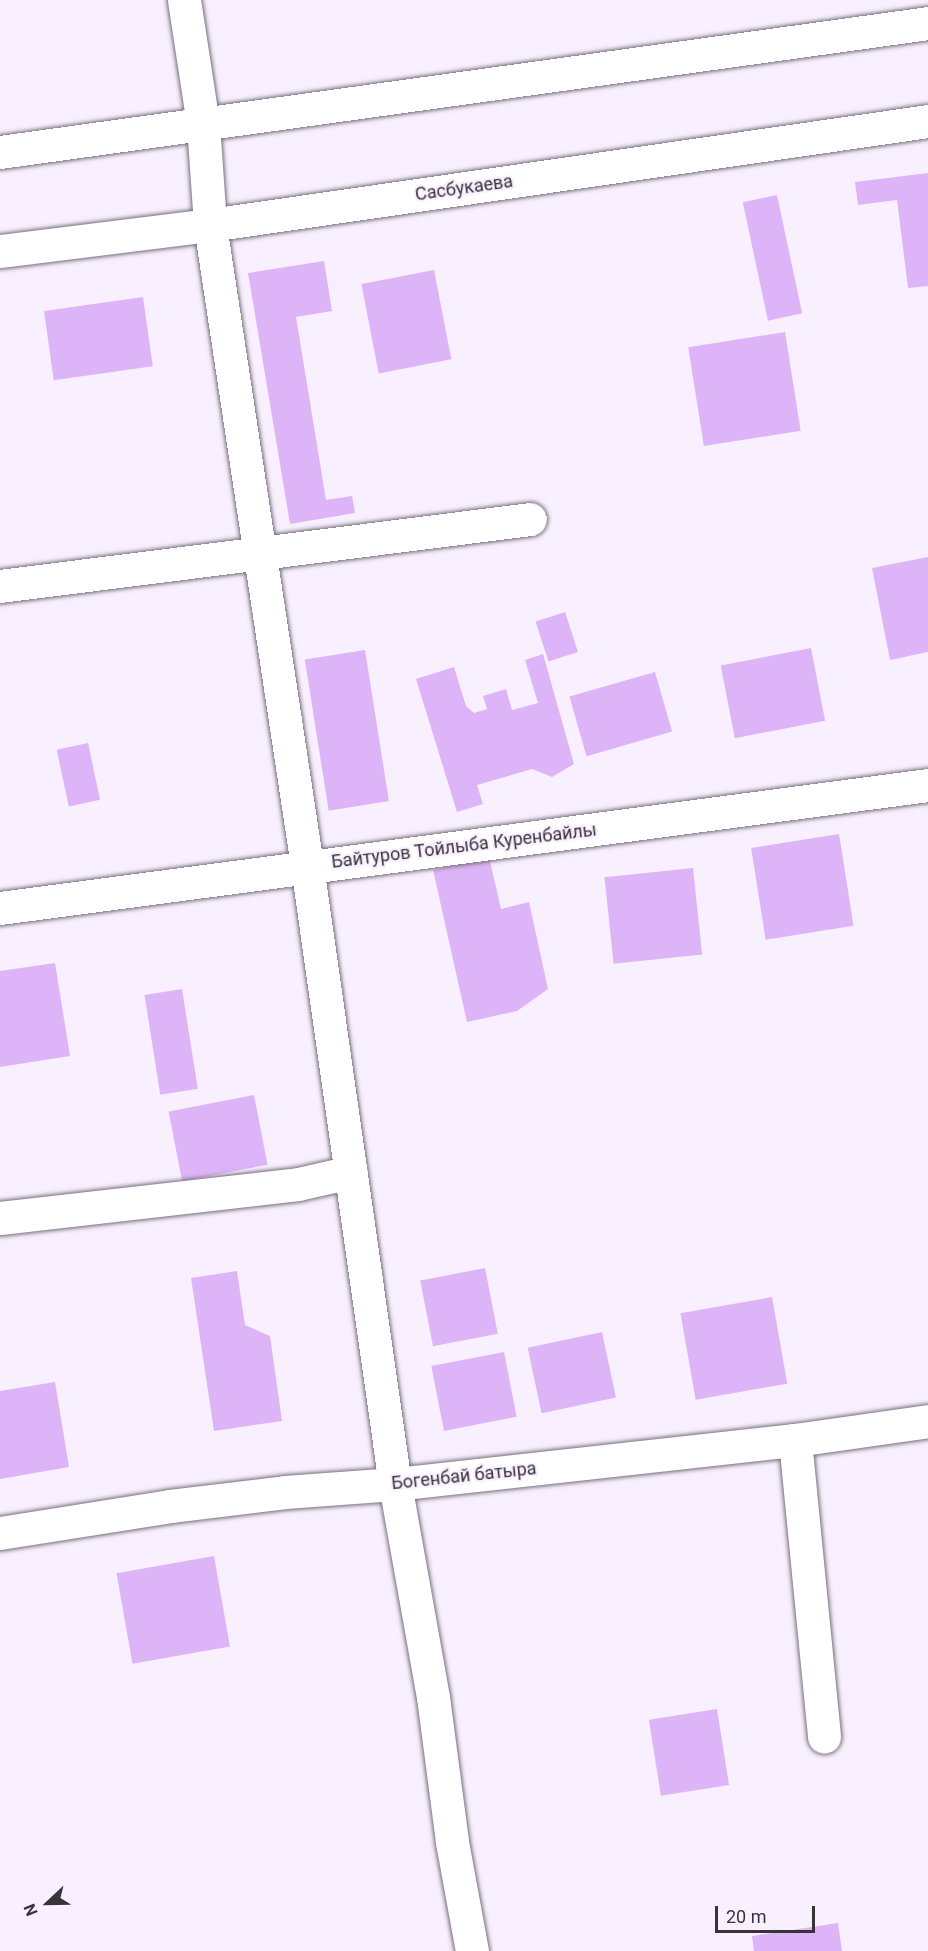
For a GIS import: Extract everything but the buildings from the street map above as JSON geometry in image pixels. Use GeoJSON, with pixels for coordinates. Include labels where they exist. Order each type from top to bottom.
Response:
{"type":"FeatureCollection","features":[{"type":"Feature","properties":{"kind":"street"},"geometry":{"type":"LineString","coordinates":[[183,0],[203,124],[210,225],[308,866],[395,1484],[433,1697],[452,1842],[472,1951]]}},
{"type":"Feature","properties":{"kind":"street"},"geometry":{"type":"LineString","coordinates":[[0,152],[928,23]]}},
{"type":"Feature","properties":{"kind":"street","name":"Сасбукаева"},"geometry":{"type":"LineString","coordinates":[[0,251],[210,225],[928,121]]}},
{"type":"Feature","properties":{"kind":"street"},"geometry":{"type":"LineString","coordinates":[[0,586],[530,519]]}},
{"type":"Feature","properties":{"kind":"street","name":"Байтуров Тойлыба Куренбайлы"},"geometry":{"type":"LineString","coordinates":[[0,908],[928,785]]}},
{"type":"Feature","properties":{"kind":"street"},"geometry":{"type":"LineString","coordinates":[[0,1218],[298,1184],[351,1172]]}},
{"type":"Feature","properties":{"kind":"street","name":"Богенбай батыра"},"geometry":{"type":"LineString","coordinates":[[0,1533],[193,1503],[285,1492],[395,1484],[795,1440],[928,1421]]}},
{"type":"Feature","properties":{"kind":"street"},"geometry":{"type":"LineString","coordinates":[[795,1440],[824,1737]]}}]}
